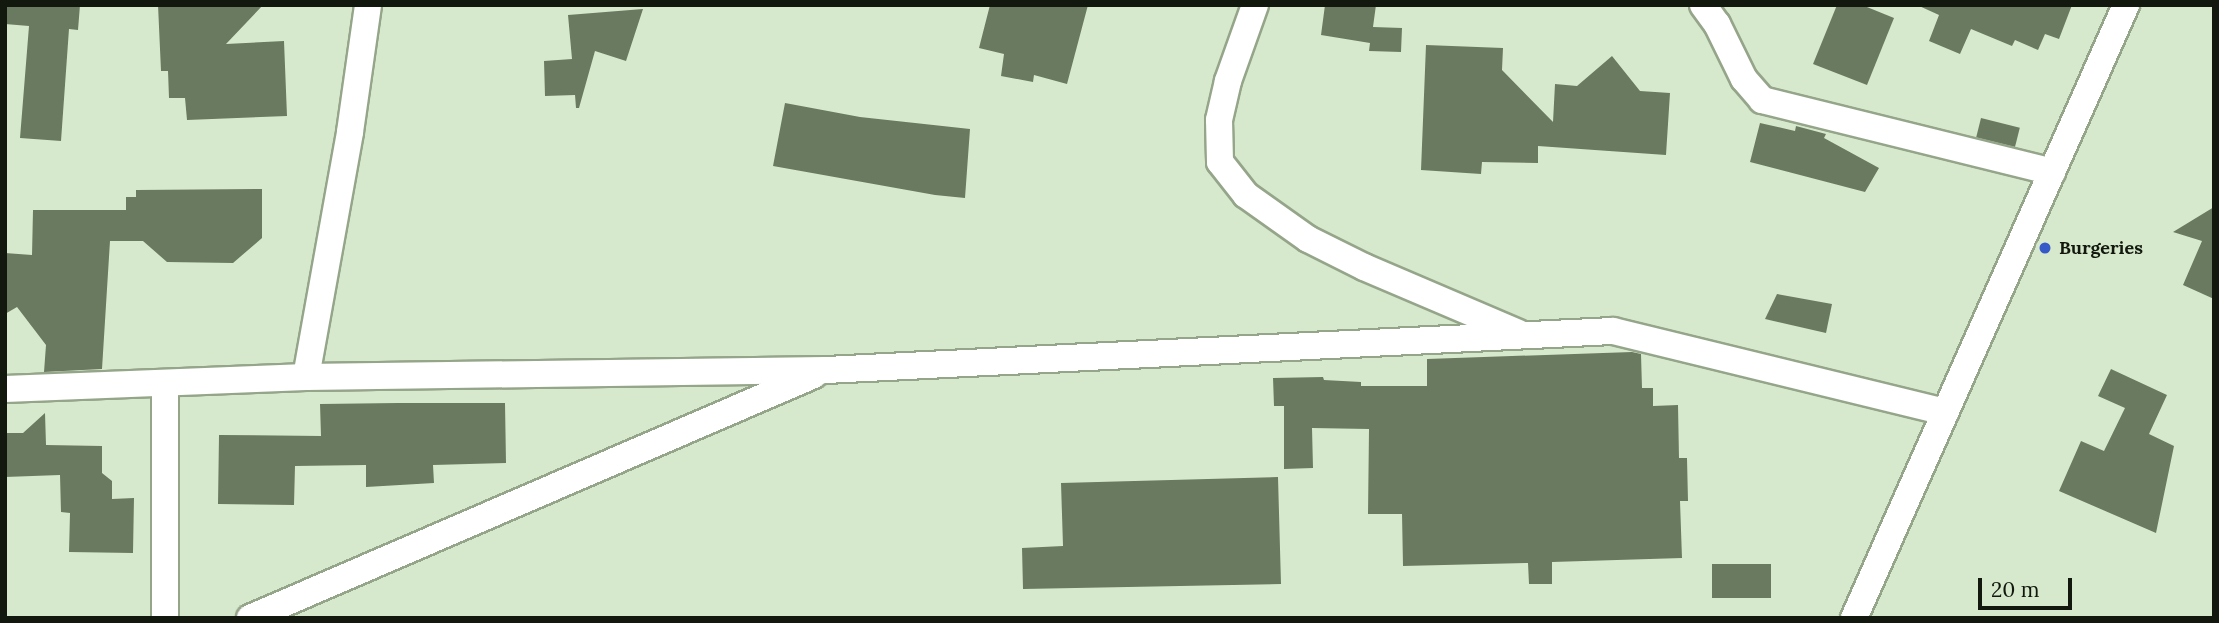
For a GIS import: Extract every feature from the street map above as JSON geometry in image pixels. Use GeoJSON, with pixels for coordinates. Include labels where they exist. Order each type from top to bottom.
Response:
{"type":"FeatureCollection","features":[{"type":"Feature","properties":{"kind":"street"},"geometry":{"type":"LineString","coordinates":[[306,377],[350,132],[368,5]]}},
{"type":"Feature","properties":{"kind":"street"},"geometry":{"type":"LineString","coordinates":[[1255,5],[1228,81],[1219,120],[1220,162],[1246,195],[1308,239],[1364,267],[1523,335]]}},
{"type":"Feature","properties":{"kind":"street"},"geometry":{"type":"LineString","coordinates":[[1703,5],[1717,24],[1744,79],[1762,100],[2052,172]]}},
{"type":"Feature","properties":{"kind":"street"},"geometry":{"type":"LineString","coordinates":[[1854,618],[2126,5]]}},
{"type":"Feature","properties":{"kind":"street"},"geometry":{"type":"LineString","coordinates":[[5,389],[165,385],[306,377],[826,370],[1613,331],[1945,412]]}},
{"type":"Feature","properties":{"kind":"street"},"geometry":{"type":"LineString","coordinates":[[250,618],[826,370]]}},
{"type":"Feature","properties":{"kind":"street"},"geometry":{"type":"LineString","coordinates":[[165,385],[165,618]]}},
{"type":"Feature","properties":{"kind":"building"},"geometry":{"type":"Polygon","coordinates":[[[5,5],[80,5],[78,30],[69,29],[61,141],[20,138],[29,26],[5,24],[5,5]]]}},
{"type":"Feature","properties":{"kind":"building"},"geometry":{"type":"Polygon","coordinates":[[[158,5],[263,5],[226,44],[284,41],[287,116],[187,120],[185,98],[169,98],[168,71],[161,71],[158,5]]]}},
{"type":"Feature","properties":{"kind":"building"},"geometry":{"type":"Polygon","coordinates":[[[990,5],[1088,5],[1067,84],[1034,75],[1033,82],[1001,76],[1004,54],[979,48],[990,5]]]}},
{"type":"Feature","properties":{"kind":"building"},"geometry":{"type":"Polygon","coordinates":[[[1325,5],[1376,5],[1373,27],[1402,28],[1401,52],[1369,51],[1370,43],[1321,35],[1325,5]]]}},
{"type":"Feature","properties":{"kind":"building"},"geometry":{"type":"Polygon","coordinates":[[[1837,5],[1862,5],[1894,18],[1867,85],[1813,64],[1837,5]]]}},
{"type":"Feature","properties":{"kind":"building"},"geometry":{"type":"Polygon","coordinates":[[[1917,5],[2072,5],[2059,39],[2045,34],[2038,50],[2015,40],[2012,46],[1971,29],[1960,54],[1929,41],[1939,15],[1917,5]]]}},
{"type":"Feature","properties":{"kind":"building"},"geometry":{"type":"Polygon","coordinates":[[[643,9],[626,61],[595,51],[579,108],[576,108],[575,95],[545,96],[544,61],[572,59],[568,15],[643,9]]]}},
{"type":"Feature","properties":{"kind":"building"},"geometry":{"type":"Polygon","coordinates":[[[1426,45],[1503,48],[1502,70],[1553,122],[1555,84],[1577,86],[1612,56],[1640,91],[1670,93],[1666,155],[1538,146],[1538,163],[1482,162],[1481,174],[1421,170],[1426,45]]]}},
{"type":"Feature","properties":{"kind":"building"},"geometry":{"type":"Polygon","coordinates":[[[785,103],[860,117],[970,129],[965,198],[773,166],[785,103]]]}},
{"type":"Feature","properties":{"kind":"building"},"geometry":{"type":"Polygon","coordinates":[[[1981,118],[2020,128],[2015,147],[1976,137],[1981,118]]]}},
{"type":"Feature","properties":{"kind":"building"},"geometry":{"type":"Polygon","coordinates":[[[1760,123],[1795,131],[1796,126],[1826,134],[1824,138],[1879,168],[1865,192],[1750,162],[1760,123]]]}},
{"type":"Feature","properties":{"kind":"building"},"geometry":{"type":"Polygon","coordinates":[[[262,189],[262,238],[233,263],[167,262],[143,241],[110,241],[102,369],[44,372],[46,345],[17,307],[5,314],[5,253],[32,255],[33,210],[126,210],[126,197],[136,197],[136,190],[262,189]]]}},
{"type":"Feature","properties":{"kind":"building"},"geometry":{"type":"Polygon","coordinates":[[[2214,207],[2214,299],[2183,285],[2202,241],[2173,232],[2214,207]]]}},
{"type":"Feature","properties":{"kind":"building"},"geometry":{"type":"Polygon","coordinates":[[[1777,294],[1832,304],[1826,333],[1765,319],[1777,294]]]}},
{"type":"Feature","properties":{"kind":"building"},"geometry":{"type":"Polygon","coordinates":[[[1632,352],[1641,354],[1642,388],[1653,388],[1653,406],[1678,405],[1679,458],[1687,458],[1688,501],[1680,501],[1682,558],[1552,562],[1552,584],[1529,584],[1528,563],[1403,566],[1402,514],[1368,514],[1369,429],[1312,428],[1313,468],[1284,469],[1284,406],[1274,406],[1273,378],[1323,377],[1324,380],[1361,382],[1361,386],[1427,386],[1427,359],[1632,352]]]}},
{"type":"Feature","properties":{"kind":"building"},"geometry":{"type":"Polygon","coordinates":[[[2111,369],[2167,395],[2149,434],[2174,446],[2156,533],[2059,491],[2081,441],[2104,451],[2125,408],[2098,396],[2111,369]]]}},
{"type":"Feature","properties":{"kind":"building"},"geometry":{"type":"Polygon","coordinates":[[[505,403],[506,463],[433,465],[434,483],[366,487],[366,465],[295,466],[294,505],[218,504],[219,435],[321,436],[320,404],[505,403]]]}},
{"type":"Feature","properties":{"kind":"building"},"geometry":{"type":"Polygon","coordinates":[[[45,413],[46,445],[102,446],[102,473],[112,481],[112,499],[134,498],[133,553],[69,552],[70,513],[61,512],[60,475],[5,477],[5,433],[23,433],[45,413]]]}},
{"type":"Feature","properties":{"kind":"building"},"geometry":{"type":"Polygon","coordinates":[[[1278,477],[1281,584],[1023,589],[1022,548],[1063,546],[1061,483],[1278,477]]]}},
{"type":"Feature","properties":{"kind":"building"},"geometry":{"type":"Polygon","coordinates":[[[1712,564],[1771,564],[1771,598],[1712,598],[1712,564]]]}},
{"type":"Feature","properties":{"kind":"place","name":"Burgeries"},"geometry":{"type":"Point","coordinates":[2045,248]}}]}
